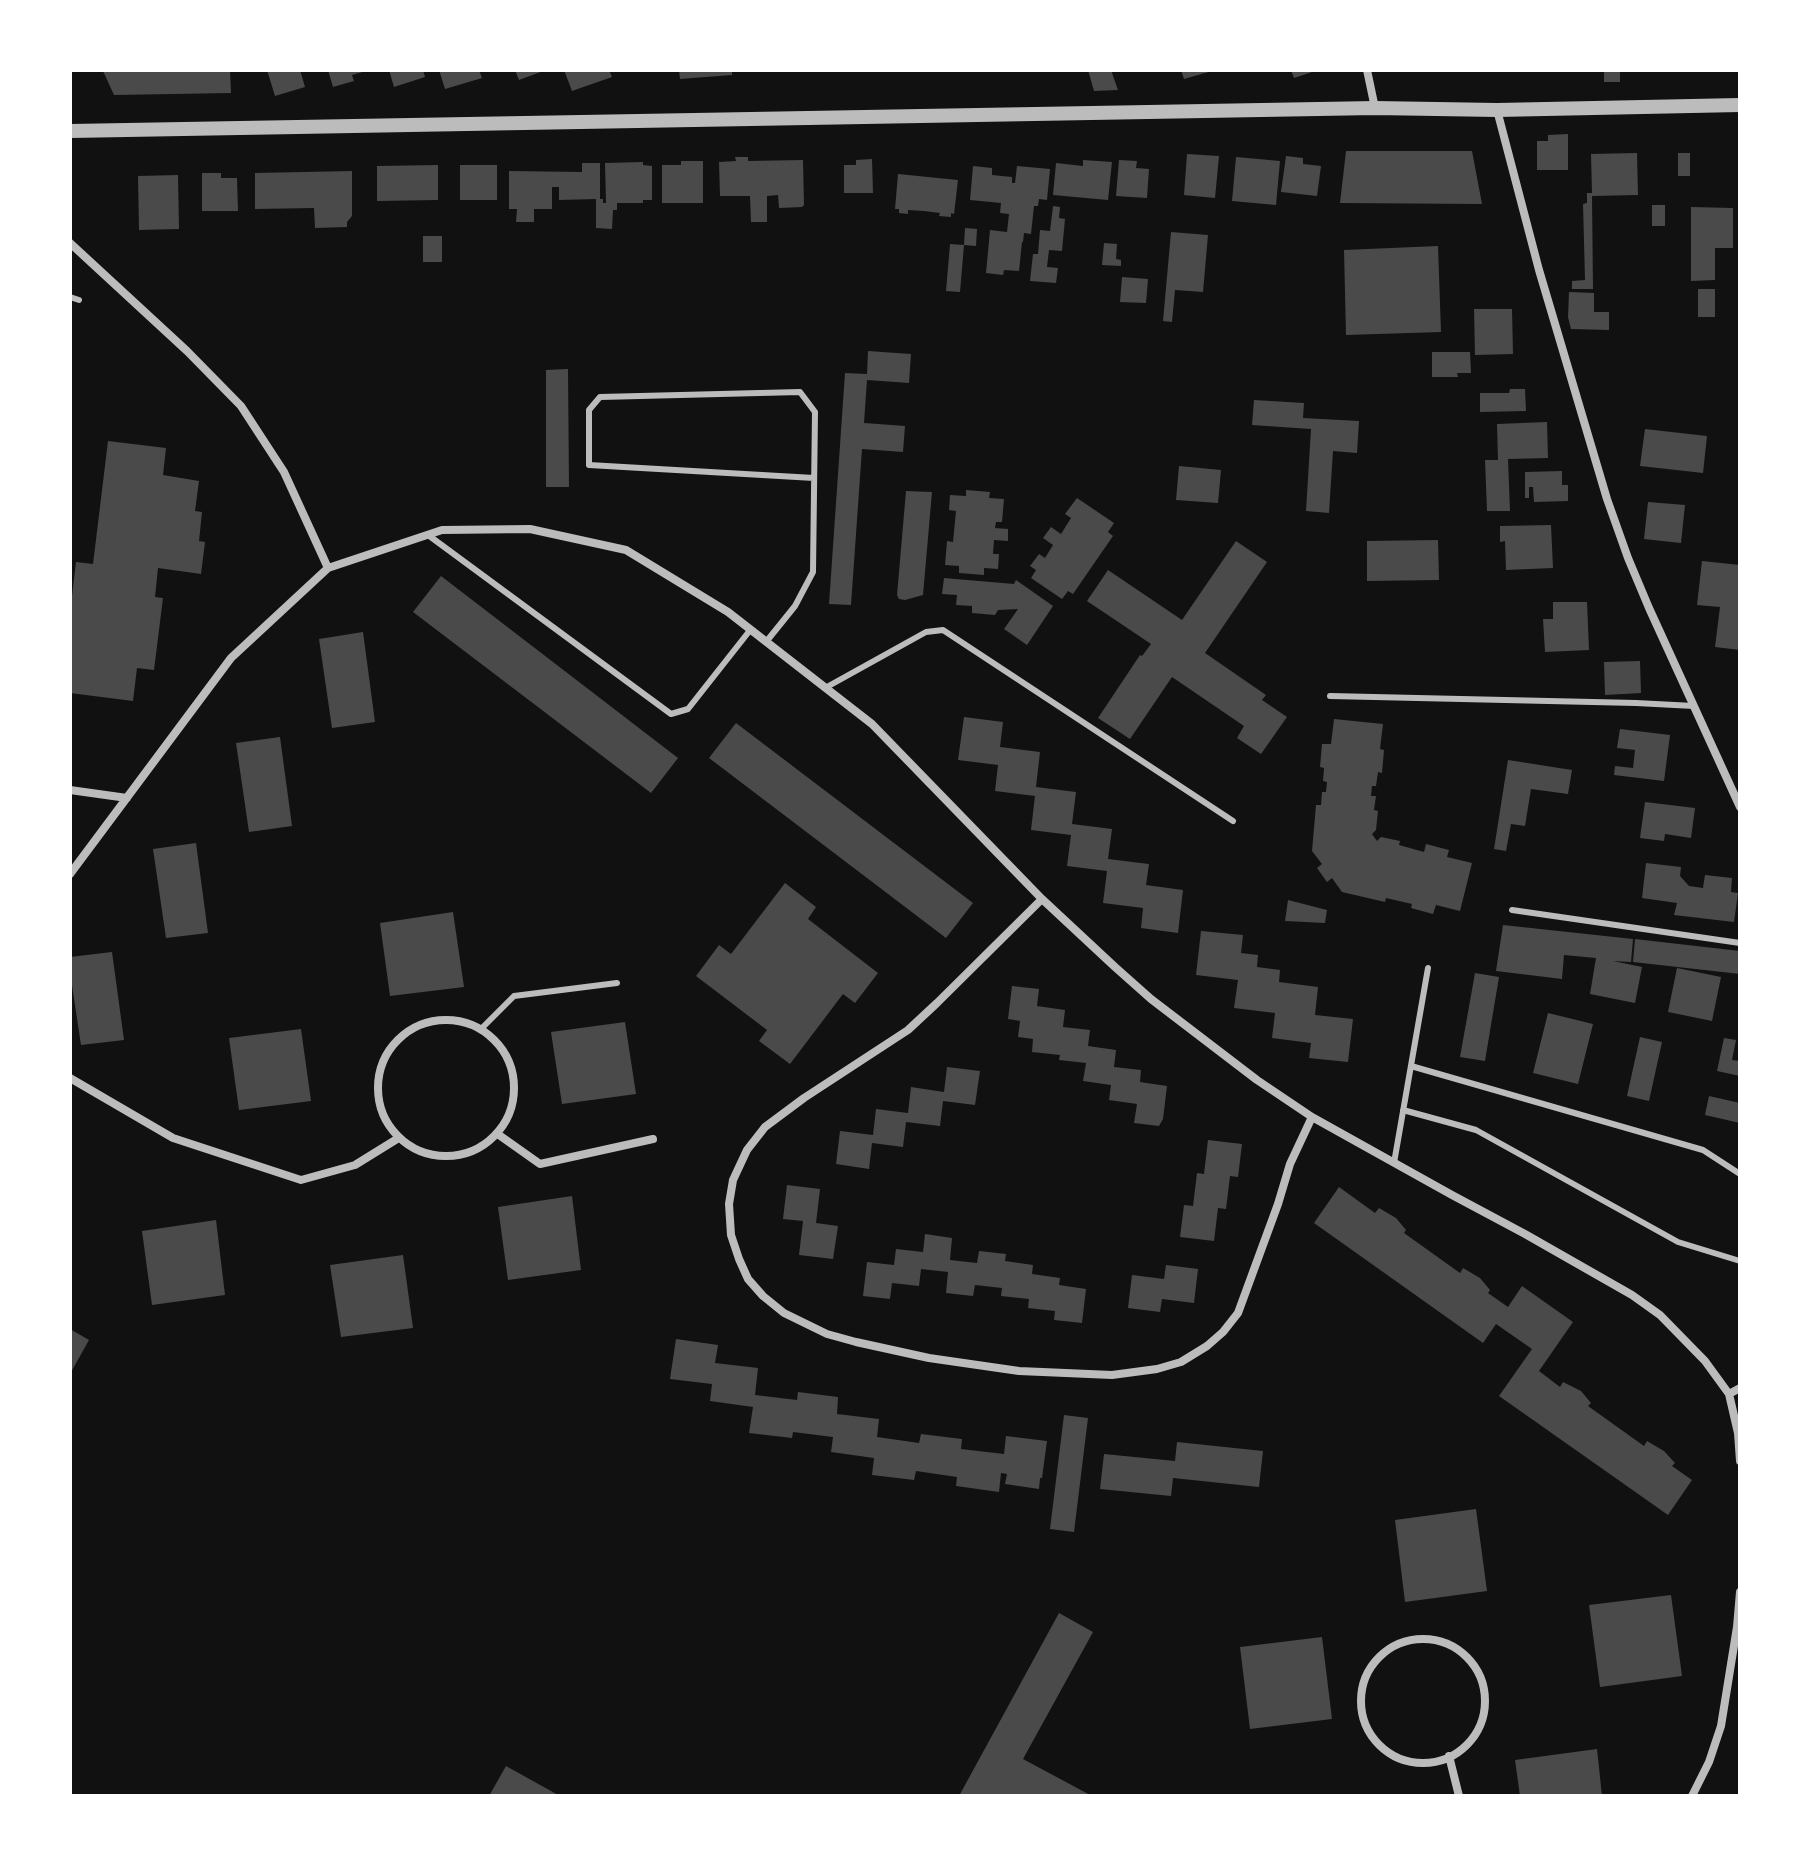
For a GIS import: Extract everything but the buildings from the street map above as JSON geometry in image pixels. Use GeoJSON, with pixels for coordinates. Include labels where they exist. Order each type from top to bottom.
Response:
{"type":"FeatureCollection","features":[{"type":"Feature","properties":{"kind":"street"},"geometry":{"type":"LineString","coordinates":[[1367,70],[1375,108]]}},
{"type":"Feature","properties":{"kind":"street"},"geometry":{"type":"LineString","coordinates":[[70,131],[1375,108],[1497,110],[1740,105]]}},
{"type":"Feature","properties":{"kind":"street"},"geometry":{"type":"LineString","coordinates":[[1497,110],[1539,270],[1607,499],[1638,583],[1740,807]]}},
{"type":"Feature","properties":{"kind":"street"},"geometry":{"type":"LineString","coordinates":[[70,243],[187,351],[241,406],[284,472],[328,568]]}},
{"type":"Feature","properties":{"kind":"street"},"geometry":{"type":"LineString","coordinates":[[70,874],[231,658],[328,568],[442,530],[530,529],[626,550],[728,612],[872,724],[1042,899],[1151,999],[1257,1080],[1312,1117],[1525,1234],[1632,1295],[1660,1315],[1705,1361],[1729,1394],[1738,1433],[1740,1461]]}},
{"type":"Feature","properties":{"kind":"street"},"geometry":{"type":"LineString","coordinates":[[70,790],[127,798]]}},
{"type":"Feature","properties":{"kind":"street"},"geometry":{"type":"LineString","coordinates":[[1042,899],[908,1030],[765,1127],[747,1150],[733,1180],[729,1204],[731,1235],[748,1279],[784,1313],[827,1334],[856,1342],[1019,1371],[1112,1375],[1157,1369],[1181,1362],[1207,1346],[1238,1313],[1290,1164],[1312,1117]]}},
{"type":"Feature","properties":{"kind":"street"},"geometry":{"type":"LineString","coordinates":[[443,1018],[482,1028],[510,1058],[516,1098],[499,1135],[467,1156],[430,1157],[397,1139],[377,1104],[380,1063],[405,1031],[443,1018]]}},
{"type":"Feature","properties":{"kind":"street"},"geometry":{"type":"LineString","coordinates":[[70,1078],[173,1138],[301,1180],[355,1165],[397,1139]]}},
{"type":"Feature","properties":{"kind":"street"},"geometry":{"type":"LineString","coordinates":[[499,1135],[540,1164],[653,1139]]}},
{"type":"Feature","properties":{"kind":"street"},"geometry":{"type":"LineString","coordinates":[[1729,1394],[1740,1388]]}},
{"type":"Feature","properties":{"kind":"street"},"geometry":{"type":"LineString","coordinates":[[1692,1796],[1709,1762],[1721,1726],[1738,1627],[1740,1592]]}},
{"type":"Feature","properties":{"kind":"street"},"geometry":{"type":"LineString","coordinates":[[1420,1638],[1450,1644],[1468,1657],[1483,1682],[1486,1704],[1477,1734],[1462,1751],[1449,1756],[1433,1764],[1411,1763],[1384,1751],[1369,1735],[1361,1714],[1360,1699],[1365,1678],[1380,1655],[1399,1643],[1420,1638]]}},
{"type":"Feature","properties":{"kind":"street"},"geometry":{"type":"LineString","coordinates":[[1449,1756],[1459,1796]]}},
{"type":"Feature","properties":{"kind":"lane"},"geometry":{"type":"LineString","coordinates":[[70,297],[79,300]]}},
{"type":"Feature","properties":{"kind":"lane"},"geometry":{"type":"LineString","coordinates":[[766,642],[795,606],[813,572],[815,412],[800,392],[600,397],[589,410],[589,465],[814,478]]}},
{"type":"Feature","properties":{"kind":"lane"},"geometry":{"type":"LineString","coordinates":[[428,535],[671,714],[688,709],[751,629]]}},
{"type":"Feature","properties":{"kind":"lane"},"geometry":{"type":"LineString","coordinates":[[825,688],[926,632],[943,630],[1233,821]]}},
{"type":"Feature","properties":{"kind":"lane"},"geometry":{"type":"LineString","coordinates":[[1330,696],[1694,706]]}},
{"type":"Feature","properties":{"kind":"lane"},"geometry":{"type":"LineString","coordinates":[[1512,910],[1740,943]]}},
{"type":"Feature","properties":{"kind":"lane"},"geometry":{"type":"LineString","coordinates":[[1394,1163],[1428,968]]}},
{"type":"Feature","properties":{"kind":"lane"},"geometry":{"type":"LineString","coordinates":[[482,1028],[514,996],[617,983]]}},
{"type":"Feature","properties":{"kind":"lane"},"geometry":{"type":"LineString","coordinates":[[1411,1066],[1703,1150],[1740,1174]]}},
{"type":"Feature","properties":{"kind":"lane"},"geometry":{"type":"LineString","coordinates":[[1403,1110],[1476,1130],[1678,1242],[1740,1261]]}}]}
